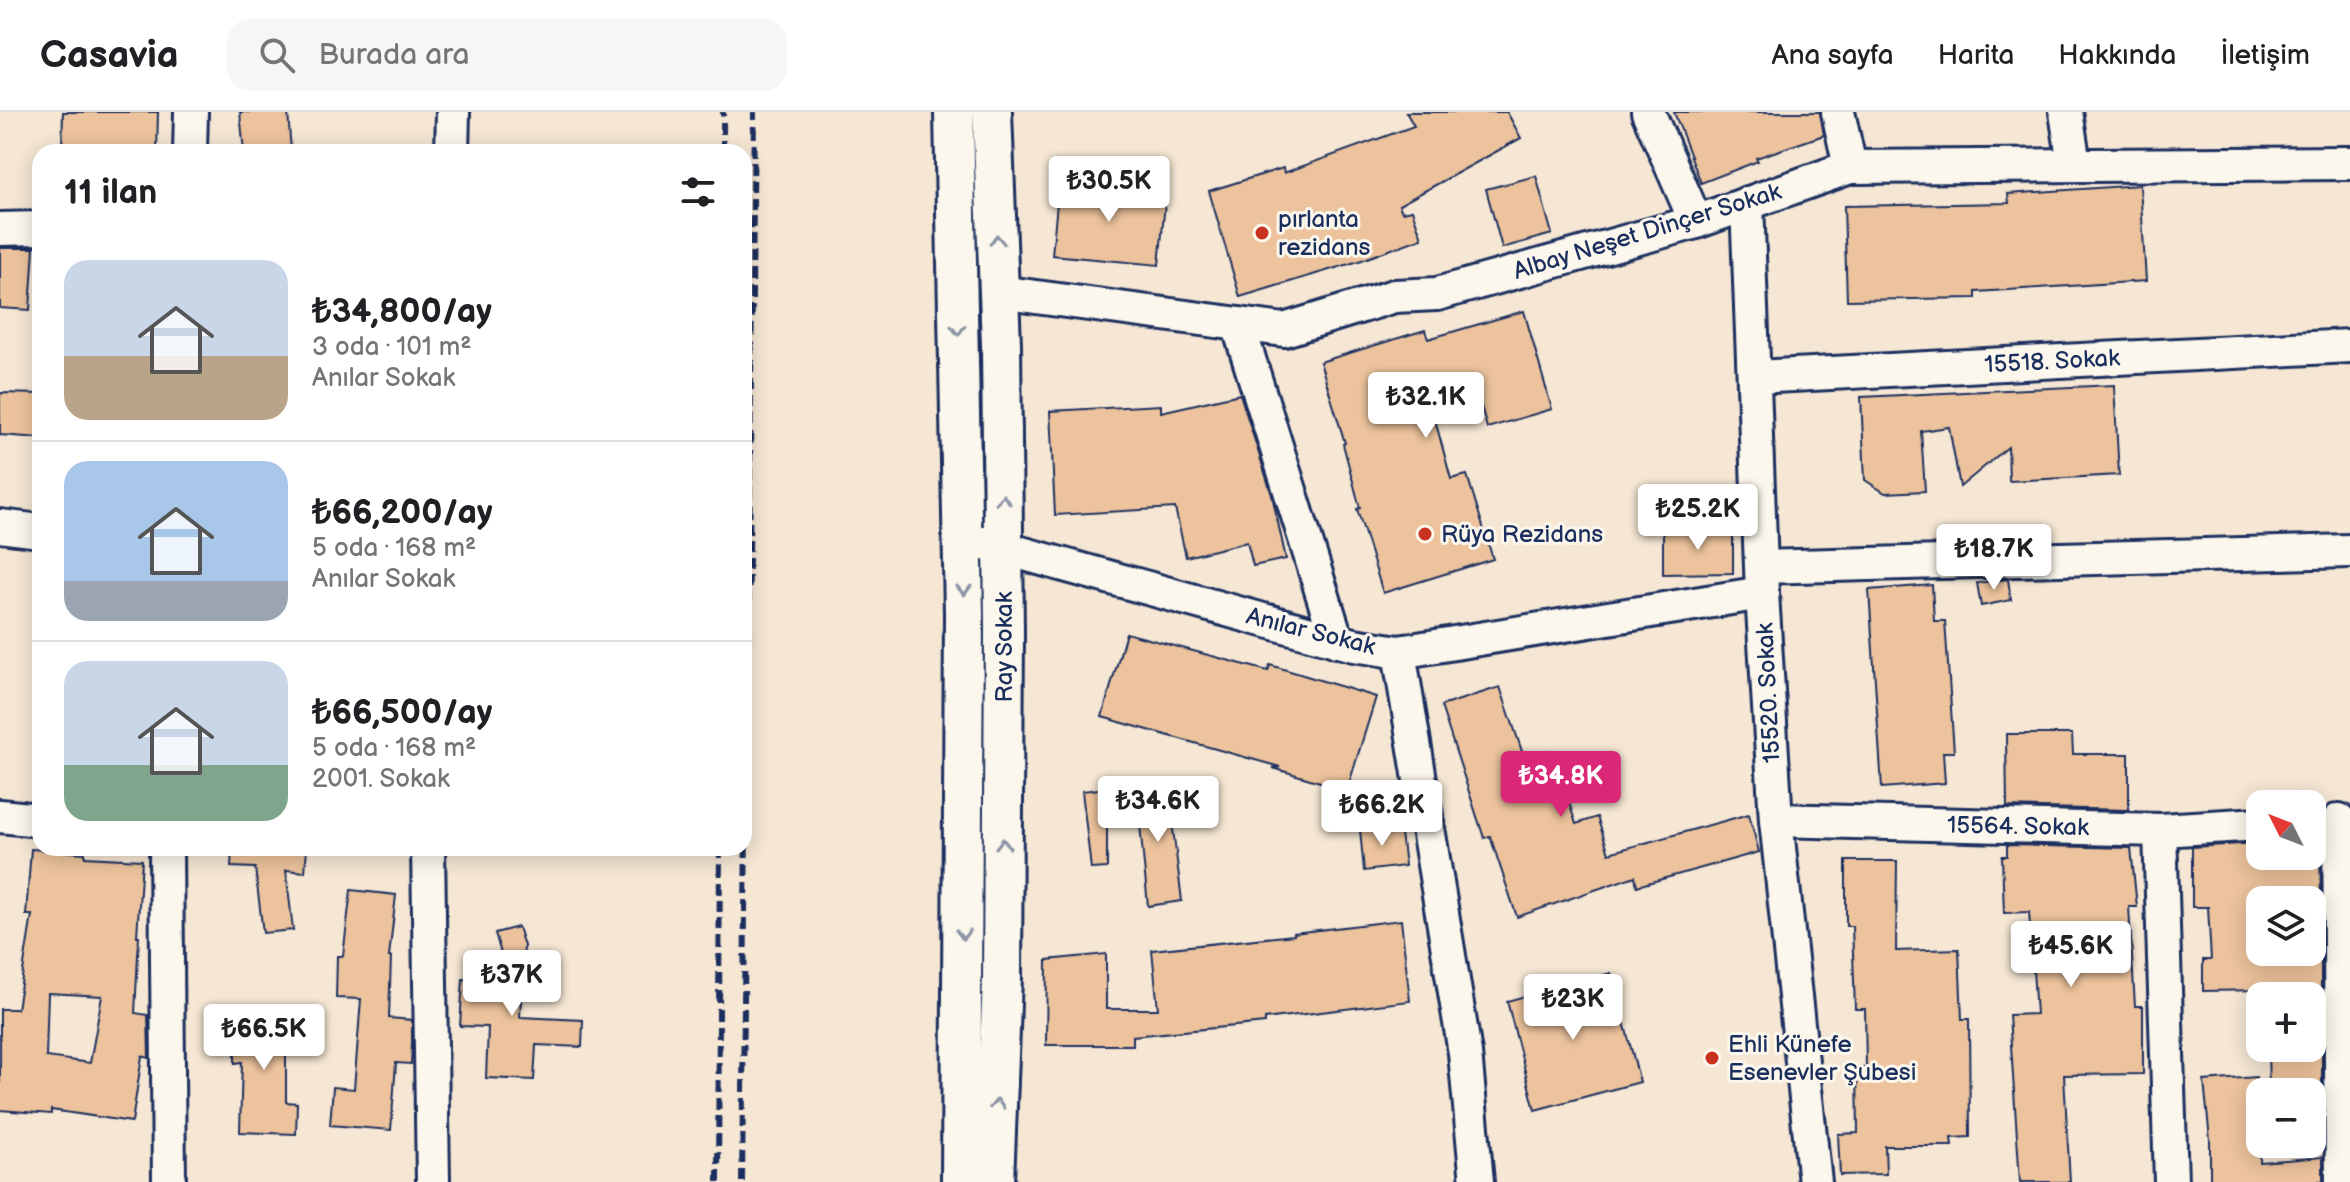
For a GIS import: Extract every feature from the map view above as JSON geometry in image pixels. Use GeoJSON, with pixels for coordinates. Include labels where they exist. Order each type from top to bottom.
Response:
{"type":"FeatureCollection","features":[{"type":"Feature","properties":{"kind":"street"},"geometry":{"type":"LineString","coordinates":[[190,144],[191,112]]}},
{"type":"Feature","properties":{"kind":"street"},"geometry":{"type":"LineString","coordinates":[[452,144],[453,112]]}},
{"type":"Feature","properties":{"kind":"street"},"geometry":{"type":"LineString","coordinates":[[954,112],[964,630],[961,1182]]}},
{"type":"Feature","properties":{"kind":"street","name":"Ray Sokak"},"geometry":{"type":"LineString","coordinates":[[992,112],[1004,549],[1002,978],[994,1182]]}},
{"type":"Feature","properties":{"kind":"street"},"geometry":{"type":"LineString","coordinates":[[1648,112],[1696,222]]}},
{"type":"Feature","properties":{"kind":"street"},"geometry":{"type":"LineString","coordinates":[[1838,112],[1850,167]]}},
{"type":"Feature","properties":{"kind":"street"},"geometry":{"type":"LineString","coordinates":[[2066,112],[2074,164]]}},
{"type":"Feature","properties":{"kind":"street","name":"Albay Neşet Dinçer Sokak"},"geometry":{"type":"LineString","coordinates":[[999,292],[1284,330],[1394,296],[1437,294],[1696,222],[1850,167],[2350,163]]}},
{"type":"Feature","properties":{"kind":"street","name":"15520. Sokak"},"geometry":{"type":"LineString","coordinates":[[1747,203],[1762,580],[1776,820],[1815,1182]]}},
{"type":"Feature","properties":{"kind":"street"},"geometry":{"type":"LineString","coordinates":[[0,229],[32,228]]}},
{"type":"Feature","properties":{"kind":"street"},"geometry":{"type":"LineString","coordinates":[[1238,324],[1337,641]]}},
{"type":"Feature","properties":{"kind":"street","name":"15518. Sokak"},"geometry":{"type":"LineString","coordinates":[[1754,377],[2350,346]]}},
{"type":"Feature","properties":{"kind":"street"},"geometry":{"type":"LineString","coordinates":[[0,526],[32,530]]}},
{"type":"Feature","properties":{"kind":"street","name":"Anılar Sokak"},"geometry":{"type":"LineString","coordinates":[[962,537],[1337,641],[1399,652],[1762,580],[2350,551]]}},
{"type":"Feature","properties":{"kind":"street"},"geometry":{"type":"LineString","coordinates":[[1399,652],[1465,1053],[1477,1182]]}},
{"type":"Feature","properties":{"kind":"street"},"geometry":{"type":"LineString","coordinates":[[0,816],[32,819]]}},
{"type":"Feature","properties":{"kind":"street","name":"15564. Sokak"},"geometry":{"type":"LineString","coordinates":[[1776,820],[2160,830],[2246,825]]}},
{"type":"Feature","properties":{"kind":"street"},"geometry":{"type":"LineString","coordinates":[[2334,821],[2342,1182]]}},
{"type":"Feature","properties":{"kind":"street"},"geometry":{"type":"LineString","coordinates":[[2160,830],[2171,1182]]}},
{"type":"Feature","properties":{"kind":"street"},"geometry":{"type":"LineString","coordinates":[[166,856],[169,1182]]}},
{"type":"Feature","properties":{"kind":"street"},"geometry":{"type":"LineString","coordinates":[[428,856],[433,1182]]}},
{"type":"Feature","properties":{"kind":"building"},"geometry":{"type":"Polygon","coordinates":[[[63,112],[158,112],[157,144],[62,144],[63,112]]]}},
{"type":"Feature","properties":{"kind":"building"},"geometry":{"type":"Polygon","coordinates":[[[240,112],[288,112],[290,144],[243,144],[240,112]]]}},
{"type":"Feature","properties":{"kind":"building"},"geometry":{"type":"Polygon","coordinates":[[[1406,112],[1507,112],[1521,138],[1399,205],[1402,212],[1412,210],[1422,238],[1359,261],[1240,297],[1209,191],[1283,168],[1284,173],[1414,126],[1406,112]]]}},
{"type":"Feature","properties":{"kind":"building"},"geometry":{"type":"Polygon","coordinates":[[[1674,112],[1820,112],[1824,135],[1756,158],[1758,161],[1701,183],[1674,112]]]}},
{"type":"Feature","properties":{"kind":"building"},"geometry":{"type":"Polygon","coordinates":[[[1536,176],[1552,234],[1502,248],[1486,189],[1536,176]]]}},
{"type":"Feature","properties":{"kind":"building"},"geometry":{"type":"Polygon","coordinates":[[[1059,182],[1166,192],[1159,265],[1052,255],[1059,182]]]}},
{"type":"Feature","properties":{"kind":"building"},"geometry":{"type":"Polygon","coordinates":[[[2140,185],[2146,281],[1976,292],[1976,298],[1847,300],[1844,206],[2009,203],[2008,194],[2140,185]]]}},
{"type":"Feature","properties":{"kind":"building"},"geometry":{"type":"Polygon","coordinates":[[[0,248],[32,248],[30,310],[0,308],[0,248]]]}},
{"type":"Feature","properties":{"kind":"building"},"geometry":{"type":"Polygon","coordinates":[[[1524,311],[1552,409],[1487,428],[1474,381],[1428,394],[1451,479],[1467,475],[1493,559],[1383,593],[1357,509],[1360,508],[1345,443],[1320,362],[1425,330],[1428,339],[1524,311]]]}},
{"type":"Feature","properties":{"kind":"building"},"geometry":{"type":"Polygon","coordinates":[[[2114,385],[2119,475],[2009,481],[2008,447],[1960,487],[1949,427],[1921,431],[1925,491],[1885,493],[1865,480],[1861,397],[2114,385]]]}},
{"type":"Feature","properties":{"kind":"building"},"geometry":{"type":"Polygon","coordinates":[[[0,393],[32,394],[32,437],[0,435],[0,393]]]}},
{"type":"Feature","properties":{"kind":"building"},"geometry":{"type":"Polygon","coordinates":[[[1240,394],[1272,495],[1286,559],[1253,566],[1247,542],[1186,557],[1175,508],[1055,515],[1050,411],[1161,405],[1161,412],[1240,394]]]}},
{"type":"Feature","properties":{"kind":"building"},"geometry":{"type":"Polygon","coordinates":[[[1733,529],[1733,573],[1663,574],[1663,530],[1733,529]]]}},
{"type":"Feature","properties":{"kind":"building"},"geometry":{"type":"Polygon","coordinates":[[[2008,579],[2011,600],[1981,606],[1977,583],[2008,579]]]}},
{"type":"Feature","properties":{"kind":"building"},"geometry":{"type":"Polygon","coordinates":[[[1932,585],[1934,621],[1945,621],[1954,752],[1943,752],[1945,783],[1882,788],[1869,590],[1932,585]]]}},
{"type":"Feature","properties":{"kind":"building"},"geometry":{"type":"Polygon","coordinates":[[[1126,633],[1268,671],[1270,665],[1376,697],[1347,790],[1273,768],[1280,767],[1102,717],[1126,633]]]}},
{"type":"Feature","properties":{"kind":"building"},"geometry":{"type":"Polygon","coordinates":[[[1500,687],[1525,760],[1552,751],[1576,824],[1597,817],[1609,853],[1749,814],[1759,852],[1637,886],[1635,876],[1517,917],[1490,836],[1484,838],[1441,706],[1500,687]]]}},
{"type":"Feature","properties":{"kind":"building"},"geometry":{"type":"Polygon","coordinates":[[[2006,734],[2072,734],[2073,754],[2129,754],[2129,810],[2007,807],[2006,734]]]}},
{"type":"Feature","properties":{"kind":"building"},"geometry":{"type":"Polygon","coordinates":[[[1167,781],[1182,901],[1148,906],[1136,784],[1167,781]]]}},
{"type":"Feature","properties":{"kind":"building"},"geometry":{"type":"Polygon","coordinates":[[[1107,788],[1107,868],[1091,869],[1082,791],[1107,788]]]}},
{"type":"Feature","properties":{"kind":"building"},"geometry":{"type":"Polygon","coordinates":[[[1400,825],[1405,866],[1364,871],[1360,830],[1400,825]]]}},
{"type":"Feature","properties":{"kind":"building"},"geometry":{"type":"Polygon","coordinates":[[[2246,844],[2246,870],[2320,870],[2321,886],[2246,886],[2246,966],[2321,966],[2321,982],[2246,982],[2246,990],[2203,991],[2203,960],[2211,960],[2208,907],[2192,907],[2192,847],[2246,844]]]}},
{"type":"Feature","properties":{"kind":"building"},"geometry":{"type":"Polygon","coordinates":[[[2007,845],[2131,848],[2137,907],[2129,907],[2135,1006],[2143,1006],[2143,1074],[2064,1075],[2070,1182],[2020,1182],[2009,1015],[2036,1014],[2029,912],[2004,913],[2002,856],[2007,856],[2007,845]]]}},
{"type":"Feature","properties":{"kind":"building"},"geometry":{"type":"Polygon","coordinates":[[[31,849],[32,856],[142,860],[135,1013],[148,1015],[149,1058],[142,1056],[132,1122],[51,1110],[51,1114],[0,1110],[0,1009],[17,1009],[32,915],[26,915],[31,849]],[[48,993],[46,1057],[90,1063],[102,996],[48,993]]]}},
{"type":"Feature","properties":{"kind":"building"},"geometry":{"type":"Polygon","coordinates":[[[232,856],[306,856],[305,872],[286,870],[293,930],[263,933],[255,868],[231,867],[232,856]]]}},
{"type":"Feature","properties":{"kind":"building"},"geometry":{"type":"Polygon","coordinates":[[[1846,861],[1897,861],[1896,951],[1959,949],[1962,1019],[1969,1019],[1970,1137],[1951,1138],[1952,1146],[1885,1146],[1886,1174],[1840,1175],[1838,1134],[1858,1133],[1857,1068],[1866,1068],[1865,1009],[1855,1009],[1852,926],[1846,926],[1846,861]]]}},
{"type":"Feature","properties":{"kind":"building"},"geometry":{"type":"Polygon","coordinates":[[[351,890],[396,895],[389,957],[389,1018],[412,1020],[412,1043],[411,1064],[396,1063],[391,1130],[330,1125],[333,1087],[354,1089],[361,999],[336,998],[337,956],[343,956],[351,890]]]}},
{"type":"Feature","properties":{"kind":"building"},"geometry":{"type":"Polygon","coordinates":[[[1401,920],[1410,1001],[1265,1019],[1265,1023],[1133,1036],[1133,1045],[1046,1045],[1047,960],[1106,954],[1106,1009],[1158,1009],[1152,950],[1401,920]]]}},
{"type":"Feature","properties":{"kind":"building"},"geometry":{"type":"Polygon","coordinates":[[[518,927],[524,946],[520,1017],[583,1020],[582,1047],[536,1045],[534,1080],[486,1078],[488,1027],[460,1026],[463,979],[509,981],[495,933],[518,927]]]}},
{"type":"Feature","properties":{"kind":"building"},"geometry":{"type":"Polygon","coordinates":[[[1611,973],[1640,1082],[1535,1110],[1507,1001],[1611,973]]]}},
{"type":"Feature","properties":{"kind":"building"},"geometry":{"type":"Polygon","coordinates":[[[235,1009],[286,1009],[286,1102],[297,1103],[296,1134],[240,1132],[242,1062],[235,1063],[235,1009]]]}},
{"type":"Feature","properties":{"kind":"building"},"geometry":{"type":"Polygon","coordinates":[[[2268,1062],[2322,1062],[2322,1078],[2269,1078],[2268,1062]]]}},
{"type":"Feature","properties":{"kind":"building"},"geometry":{"type":"Polygon","coordinates":[[[2256,1077],[2246,1078],[2246,1158],[2260,1158],[2260,1162],[2323,1158],[2323,1182],[2210,1182],[2210,1140],[2204,1081],[2256,1077]]]}},
{"type":"Feature","properties":{"kind":"railway"},"geometry":{"type":"LineString","coordinates":[[723,112],[723,144]]}},
{"type":"Feature","properties":{"kind":"railway"},"geometry":{"type":"LineString","coordinates":[[752,290],[754,112]]}},
{"type":"Feature","properties":{"kind":"railway"},"geometry":{"type":"LineString","coordinates":[[718,1182],[720,856]]}},
{"type":"Feature","properties":{"kind":"railway"},"geometry":{"type":"LineString","coordinates":[[742,1182],[746,856]]}},
{"type":"Feature","properties":{"kind":"place","name":"pırlanta rezidans"},"geometry":{"type":"Point","coordinates":[1262,233]}},
{"type":"Feature","properties":{"kind":"place","name":"Rüya Rezidans"},"geometry":{"type":"Point","coordinates":[1425,534]}},
{"type":"Feature","properties":{"kind":"place","name":"Ehli Künefe Esenevler Şubesi"},"geometry":{"type":"Point","coordinates":[1712,1058]}}]}
